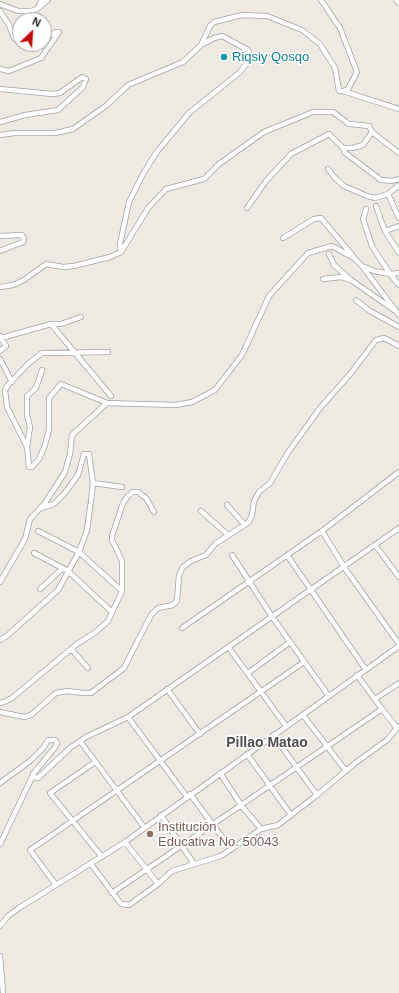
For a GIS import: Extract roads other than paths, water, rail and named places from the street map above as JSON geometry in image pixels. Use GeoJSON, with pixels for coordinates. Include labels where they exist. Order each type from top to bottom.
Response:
{"type":"FeatureCollection","features":[{"type":"Feature","properties":{"kind":"street"},"geometry":{"type":"LineString","coordinates":[[37,9],[42,0]]}},
{"type":"Feature","properties":{"kind":"street"},"geometry":{"type":"LineString","coordinates":[[0,4],[18,11],[37,9],[48,0]]}},
{"type":"Feature","properties":{"kind":"street"},"geometry":{"type":"LineString","coordinates":[[201,45],[210,26],[214,22],[242,15],[267,16],[302,30],[320,44],[335,68],[338,91],[348,89],[357,72],[340,28],[321,0]]}},
{"type":"Feature","properties":{"kind":"street"},"geometry":{"type":"LineString","coordinates":[[396,0],[399,3]]}},
{"type":"Feature","properties":{"kind":"street"},"geometry":{"type":"LineString","coordinates":[[0,11],[12,34]]}},
{"type":"Feature","properties":{"kind":"street"},"geometry":{"type":"LineString","coordinates":[[52,34],[59,32],[52,42]]}},
{"type":"Feature","properties":{"kind":"street"},"geometry":{"type":"LineString","coordinates":[[0,136],[14,133],[55,133],[73,129],[107,105],[128,85],[183,62],[201,45],[214,38],[222,36],[248,50],[250,59],[239,73],[189,113],[156,153],[142,174],[129,202],[120,244],[121,252]]}},
{"type":"Feature","properties":{"kind":"street"},"geometry":{"type":"LineString","coordinates":[[0,69],[9,71],[41,58],[45,52]]}},
{"type":"Feature","properties":{"kind":"street"},"geometry":{"type":"LineString","coordinates":[[0,89],[52,94],[60,93],[82,77],[86,79],[83,87],[58,110],[25,115],[0,122]]}},
{"type":"Feature","properties":{"kind":"street"},"geometry":{"type":"LineString","coordinates":[[343,90],[399,109]]}},
{"type":"Feature","properties":{"kind":"street"},"geometry":{"type":"LineString","coordinates":[[0,288],[13,285],[24,280],[46,264],[52,263],[63,267],[74,266],[110,257],[121,252],[148,208],[166,189],[204,179],[218,164],[264,132],[314,112],[336,113],[349,124],[366,125],[372,132],[399,153]]}},
{"type":"Feature","properties":{"kind":"street"},"geometry":{"type":"LineString","coordinates":[[343,148],[363,146],[372,132]]}},
{"type":"Feature","properties":{"kind":"street"},"geometry":{"type":"LineString","coordinates":[[247,208],[266,181],[291,154],[329,134],[343,148],[348,156],[381,180],[392,181],[399,179]]}},
{"type":"Feature","properties":{"kind":"street"},"geometry":{"type":"LineString","coordinates":[[328,169],[334,178],[344,186],[367,196],[375,198],[388,194],[398,188]]}},
{"type":"Feature","properties":{"kind":"street"},"geometry":{"type":"LineString","coordinates":[[388,194],[399,218]]}},
{"type":"Feature","properties":{"kind":"street"},"geometry":{"type":"LineString","coordinates":[[376,206],[385,231],[399,253]]}},
{"type":"Feature","properties":{"kind":"street"},"geometry":{"type":"LineString","coordinates":[[366,209],[363,219],[370,239],[390,274],[399,285]]}},
{"type":"Feature","properties":{"kind":"street"},"geometry":{"type":"LineString","coordinates":[[283,238],[314,219],[321,218],[362,266],[399,315]]}},
{"type":"Feature","properties":{"kind":"street"},"geometry":{"type":"LineString","coordinates":[[385,231],[399,226]]}},
{"type":"Feature","properties":{"kind":"street"},"geometry":{"type":"LineString","coordinates":[[0,236],[22,235],[24,239],[23,242],[0,250]]}},
{"type":"Feature","properties":{"kind":"street"},"geometry":{"type":"LineString","coordinates":[[42,370],[36,388],[27,396],[27,415],[30,426],[26,447],[28,466],[32,467],[39,459],[47,441],[49,430],[49,398],[61,384],[107,403],[176,405],[192,402],[216,390],[242,354],[269,296],[308,253],[332,246],[354,258]]}},
{"type":"Feature","properties":{"kind":"street"},"geometry":{"type":"LineString","coordinates":[[328,254],[334,265],[394,310]]}},
{"type":"Feature","properties":{"kind":"street"},"geometry":{"type":"LineString","coordinates":[[362,266],[374,271],[390,274],[399,273]]}},
{"type":"Feature","properties":{"kind":"street"},"geometry":{"type":"LineString","coordinates":[[322,279],[341,277],[352,280]]}},
{"type":"Feature","properties":{"kind":"street"},"geometry":{"type":"LineString","coordinates":[[356,300],[370,311],[399,327]]}},
{"type":"Feature","properties":{"kind":"street"},"geometry":{"type":"LineString","coordinates":[[0,351],[6,346],[1,337],[51,324],[61,324],[81,317]]}},
{"type":"Feature","properties":{"kind":"street"},"geometry":{"type":"LineString","coordinates":[[51,324],[110,396]]}},
{"type":"Feature","properties":{"kind":"street"},"geometry":{"type":"LineString","coordinates":[[0,712],[24,717],[31,715],[62,691],[87,694],[98,688],[114,674],[124,668],[155,611],[162,606],[173,605],[177,601],[179,575],[183,567],[191,560],[206,555],[216,544],[251,518],[254,501],[259,492],[270,483],[289,450],[320,408],[351,373],[376,340],[384,338],[399,346]]}},
{"type":"Feature","properties":{"kind":"street"},"geometry":{"type":"LineString","coordinates":[[26,447],[6,404],[5,390],[28,364],[42,353],[76,354],[108,352]]}},
{"type":"Feature","properties":{"kind":"street"},"geometry":{"type":"LineString","coordinates":[[0,359],[12,382]]}},
{"type":"Feature","properties":{"kind":"street"},"geometry":{"type":"LineString","coordinates":[[0,582],[25,539],[30,519],[41,508],[64,472],[70,454],[71,439],[75,431],[107,403]]}},
{"type":"Feature","properties":{"kind":"street"},"geometry":{"type":"LineString","coordinates":[[0,640],[8,635],[58,590],[79,552],[88,530],[93,483],[90,454],[85,453],[75,480],[54,504],[41,508]]}},
{"type":"Feature","properties":{"kind":"street"},"geometry":{"type":"LineString","coordinates":[[182,628],[322,531],[399,472]]}},
{"type":"Feature","properties":{"kind":"street"},"geometry":{"type":"LineString","coordinates":[[93,483],[122,487]]}},
{"type":"Feature","properties":{"kind":"street"},"geometry":{"type":"LineString","coordinates":[[0,702],[12,698],[71,649],[101,628],[112,612],[122,592],[122,561],[112,540],[123,503],[132,492],[138,492],[146,498],[154,512]]}},
{"type":"Feature","properties":{"kind":"street"},"geometry":{"type":"LineString","coordinates":[[227,505],[244,524]]}},
{"type":"Feature","properties":{"kind":"street"},"geometry":{"type":"LineString","coordinates":[[201,511],[228,535]]}},
{"type":"Feature","properties":{"kind":"street"},"geometry":{"type":"LineString","coordinates":[[33,775],[36,778],[40,777],[70,748],[80,741],[128,717],[273,618],[399,528]]}},
{"type":"Feature","properties":{"kind":"street"},"geometry":{"type":"LineString","coordinates":[[38,531],[79,552],[122,592]]}},
{"type":"Feature","properties":{"kind":"street"},"geometry":{"type":"LineString","coordinates":[[0,926],[5,919],[19,908],[125,842],[188,795],[328,695],[366,670],[399,645],[344,567],[322,531]]}},
{"type":"Feature","properties":{"kind":"street"},"geometry":{"type":"LineString","coordinates":[[375,545],[399,577]]}},
{"type":"Feature","properties":{"kind":"street"},"geometry":{"type":"LineString","coordinates":[[34,553],[68,571],[112,612]]}},
{"type":"Feature","properties":{"kind":"street"},"geometry":{"type":"LineString","coordinates":[[232,555],[273,618],[328,695]]}},
{"type":"Feature","properties":{"kind":"street"},"geometry":{"type":"LineString","coordinates":[[287,555],[366,670]]}},
{"type":"Feature","properties":{"kind":"street"},"geometry":{"type":"LineString","coordinates":[[40,589],[63,568]]}},
{"type":"Feature","properties":{"kind":"street"},"geometry":{"type":"LineString","coordinates":[[248,673],[290,642]]}},
{"type":"Feature","properties":{"kind":"street"},"geometry":{"type":"LineString","coordinates":[[229,648],[286,726]]}},
{"type":"Feature","properties":{"kind":"street"},"geometry":{"type":"LineString","coordinates":[[71,649],[88,668]]}},
{"type":"Feature","properties":{"kind":"street"},"geometry":{"type":"LineString","coordinates":[[56,885],[30,850],[304,662]]}},
{"type":"Feature","properties":{"kind":"street"},"geometry":{"type":"LineString","coordinates":[[91,864],[121,904],[129,906],[158,884],[172,871],[221,856],[261,829],[278,825],[291,816],[346,770],[387,740],[398,727],[382,709],[358,675]]}},
{"type":"Feature","properties":{"kind":"street"},"geometry":{"type":"LineString","coordinates":[[375,699],[399,683]]}},
{"type":"Feature","properties":{"kind":"street"},"geometry":{"type":"LineString","coordinates":[[167,689],[200,734]]}},
{"type":"Feature","properties":{"kind":"street"},"geometry":{"type":"LineString","coordinates":[[112,893],[382,709]]}},
{"type":"Feature","properties":{"kind":"street"},"geometry":{"type":"LineString","coordinates":[[302,715],[326,748],[346,770]]}},
{"type":"Feature","properties":{"kind":"street"},"geometry":{"type":"LineString","coordinates":[[128,717],[231,849]]}},
{"type":"Feature","properties":{"kind":"street"},"geometry":{"type":"LineString","coordinates":[[273,735],[317,795]]}},
{"type":"Feature","properties":{"kind":"street"},"geometry":{"type":"LineString","coordinates":[[0,783],[30,761],[43,748],[48,740],[55,740],[57,743],[56,746],[35,771],[0,844]]}},
{"type":"Feature","properties":{"kind":"street"},"geometry":{"type":"LineString","coordinates":[[80,741],[144,828]]}},
{"type":"Feature","properties":{"kind":"street"},"geometry":{"type":"LineString","coordinates":[[247,754],[291,816]]}},
{"type":"Feature","properties":{"kind":"street"},"geometry":{"type":"LineString","coordinates":[[95,762],[50,793],[102,857]]}},
{"type":"Feature","properties":{"kind":"street"},"geometry":{"type":"LineString","coordinates":[[220,773],[241,805],[261,829]]}},
{"type":"Feature","properties":{"kind":"street"},"geometry":{"type":"LineString","coordinates":[[161,815],[194,864]]}},
{"type":"Feature","properties":{"kind":"street"},"geometry":{"type":"LineString","coordinates":[[125,842],[158,884]]}},
{"type":"Feature","properties":{"kind":"street"},"geometry":{"type":"LineString","coordinates":[[0,956],[3,993]]}},
{"type":"Feature","properties":{"kind":"place","name":"Riqsiy Qosqo"},"geometry":{"type":"Point","coordinates":[224,57]}},
{"type":"Feature","properties":{"kind":"place","name":"Institución Educativa No. 50043"},"geometry":{"type":"Point","coordinates":[150,834]}},
{"type":"Feature","properties":{"kind":"district","name":"Pillao Matao"},"geometry":{"type":"Point","coordinates":[267,743]}}]}
